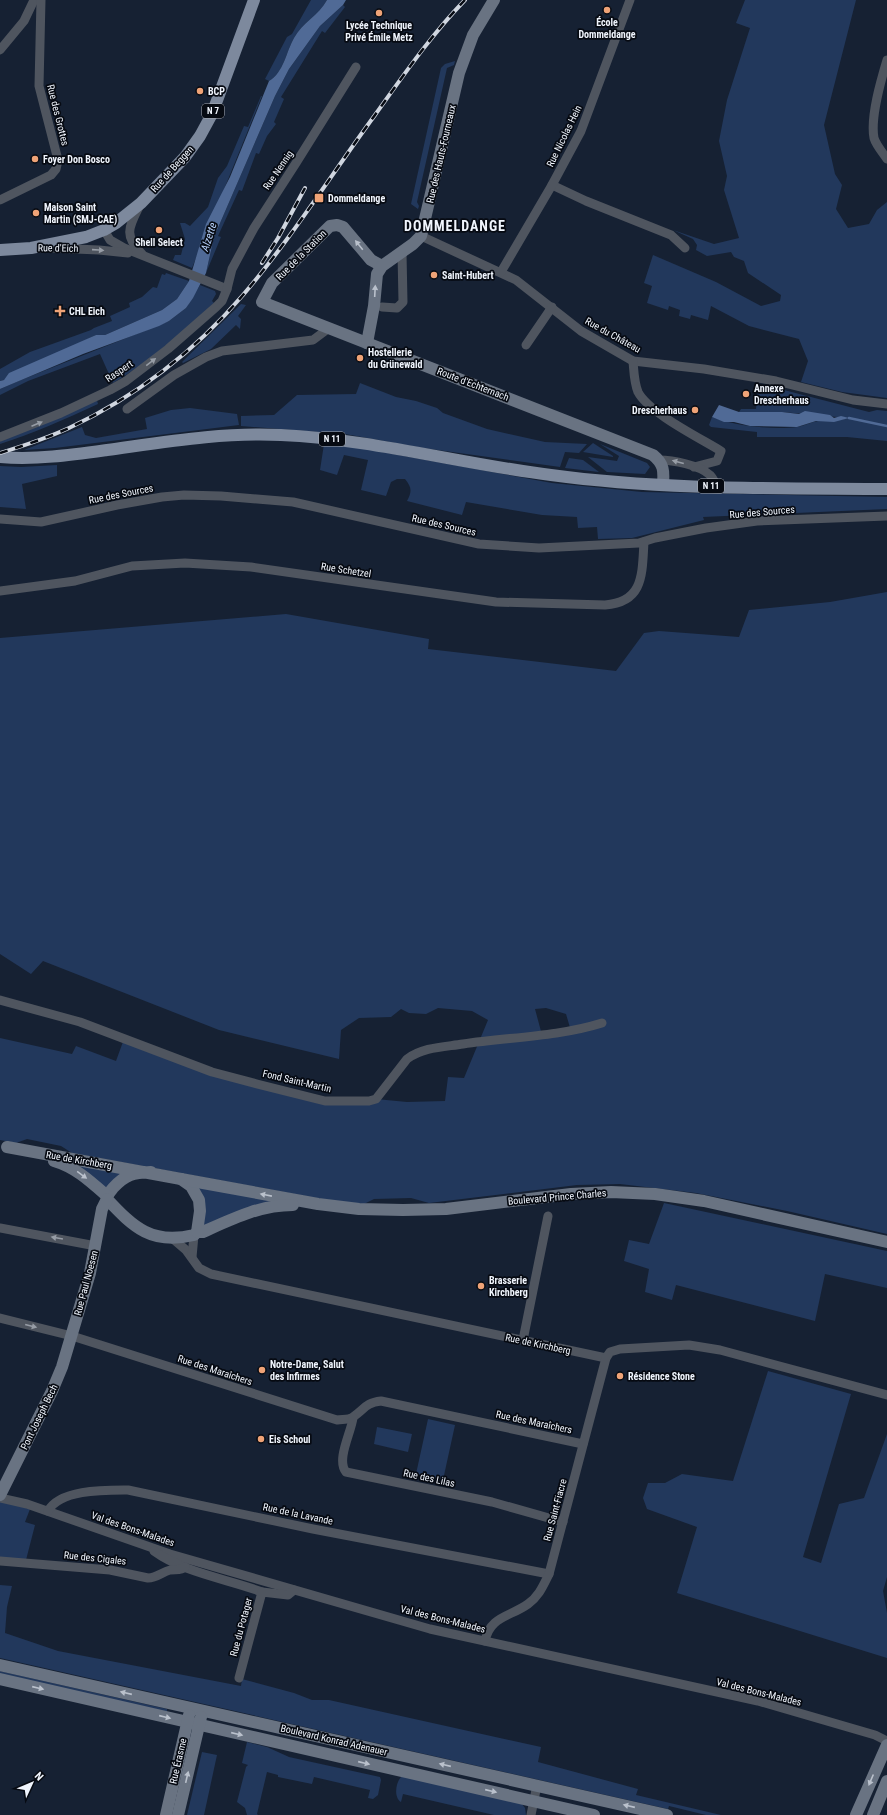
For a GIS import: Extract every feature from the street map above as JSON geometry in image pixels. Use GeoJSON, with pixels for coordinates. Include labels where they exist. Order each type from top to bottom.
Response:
{"type":"FeatureCollection","features":[{"type":"Feature","properties":{"kind":"main road","name":"Rue de Beggen"},"geometry":{"type":"LineString","coordinates":[[31,248],[86,237],[104,230],[129,214],[185,157],[200,136],[212,114],[254,0]]}},
{"type":"Feature","properties":{"kind":"main road","name":"Rue des Hauts-Fourneaux"},"geometry":{"type":"LineString","coordinates":[[421,236],[459,73],[473,35],[494,0]]}},
{"type":"Feature","properties":{"kind":"main road","name":"Rue de la Station"},"geometry":{"type":"LineString","coordinates":[[262,302],[272,283],[330,226],[336,225],[343,227],[371,260],[382,266]]}},
{"type":"Feature","properties":{"kind":"main road"},"geometry":{"type":"LineString","coordinates":[[367,343],[374,306],[377,274],[382,266],[402,253],[421,236]]}},
{"type":"Feature","properties":{"kind":"main road","name":"Rue d'Eich"},"geometry":{"type":"LineString","coordinates":[[0,250],[31,248]]}},
{"type":"Feature","properties":{"kind":"main road","name":"Route d'Echternach"},"geometry":{"type":"LineString","coordinates":[[262,302],[653,455],[659,460]]}},
{"type":"Feature","properties":{"kind":"main road","name":"N 11"},"geometry":{"type":"LineString","coordinates":[[0,457],[56,456],[189,439],[237,435],[281,435],[360,443],[551,475],[606,482],[717,486],[887,489]]}},
{"type":"Feature","properties":{"kind":"main road"},"geometry":{"type":"LineString","coordinates":[[659,460],[664,467],[663,484]]}},
{"type":"Feature","properties":{"kind":"main road","name":"Rue de Kirchberg"},"geometry":{"type":"LineString","coordinates":[[3,1146],[151,1172],[181,1179]]}},
{"type":"Feature","properties":{"kind":"main road","name":"Rue de Kirchberg"},"geometry":{"type":"LineString","coordinates":[[3,1146],[62,1163],[72,1168],[86,1177],[122,1215],[138,1229],[153,1237],[172,1238],[195,1234]]}},
{"type":"Feature","properties":{"kind":"main road","name":"Rue de Kirchberg"},"geometry":{"type":"LineString","coordinates":[[107,1198],[127,1175],[151,1172]]}},
{"type":"Feature","properties":{"kind":"main road"},"geometry":{"type":"LineString","coordinates":[[181,1179],[191,1186],[199,1200],[200,1211],[195,1234]]}},
{"type":"Feature","properties":{"kind":"main road","name":"Boulevard Prince Charles"},"geometry":{"type":"LineString","coordinates":[[181,1179],[318,1204],[359,1209],[446,1209],[571,1194],[611,1192],[654,1194],[704,1201],[887,1242]]}},
{"type":"Feature","properties":{"kind":"main road","name":"Rue Paul Noesen"},"geometry":{"type":"LineString","coordinates":[[72,1336],[86,1290],[99,1231],[102,1209],[107,1198]]}},
{"type":"Feature","properties":{"kind":"main road","name":"Boulevard Prince Charles"},"geometry":{"type":"LineString","coordinates":[[195,1234],[246,1213],[274,1205],[318,1204]]}},
{"type":"Feature","properties":{"kind":"main road"},"geometry":{"type":"LineString","coordinates":[[99,1231],[109,1218],[122,1215]]}},
{"type":"Feature","properties":{"kind":"main road","name":"Pont Joseph Bech"},"geometry":{"type":"LineString","coordinates":[[0,1496],[52,1391],[72,1336]]}},
{"type":"Feature","properties":{"kind":"main road","name":"Boulevard Konrad Adenauer"},"geometry":{"type":"LineString","coordinates":[[0,1665],[667,1815]]}},
{"type":"Feature","properties":{"kind":"main road","name":"Boulevard Konrad Adenauer"},"geometry":{"type":"LineString","coordinates":[[0,1679],[594,1815]]}},
{"type":"Feature","properties":{"kind":"main road","name":"Rue Érasme"},"geometry":{"type":"LineString","coordinates":[[166,1815],[197,1709]]}},
{"type":"Feature","properties":{"kind":"main road","name":"Rue Érasme"},"geometry":{"type":"LineString","coordinates":[[178,1815],[193,1724]]}},
{"type":"Feature","properties":{"kind":"main road"},"geometry":{"type":"LineString","coordinates":[[856,1815],[887,1745]]}},
{"type":"Feature","properties":{"kind":"main road"},"geometry":{"type":"LineString","coordinates":[[873,1815],[887,1781]]}},
{"type":"Feature","properties":{"kind":"street"},"geometry":{"type":"LineString","coordinates":[[0,50],[24,21],[34,0]]}},
{"type":"Feature","properties":{"kind":"street","name":"Rue des Grottes"},"geometry":{"type":"LineString","coordinates":[[0,200],[48,177],[56,170],[58,160],[39,86],[41,0]]}},
{"type":"Feature","properties":{"kind":"street","name":"Rue Nicolas Hein"},"geometry":{"type":"LineString","coordinates":[[501,272],[552,185],[589,111],[630,0]]}},
{"type":"Feature","properties":{"kind":"street"},"geometry":{"type":"LineString","coordinates":[[887,60],[880,83],[874,122],[874,138],[887,159]]}},
{"type":"Feature","properties":{"kind":"street","name":"Rue Nennig"},"geometry":{"type":"LineString","coordinates":[[224,287],[250,233],[296,164],[356,67]]}},
{"type":"Feature","properties":{"kind":"street"},"geometry":{"type":"LineString","coordinates":[[552,185],[586,201],[671,235],[685,248]]}},
{"type":"Feature","properties":{"kind":"street"},"geometry":{"type":"LineString","coordinates":[[141,203],[131,222],[129,234],[132,244],[142,256]]}},
{"type":"Feature","properties":{"kind":"street"},"geometry":{"type":"LineString","coordinates":[[104,230],[110,240],[124,248],[224,287]]}},
{"type":"Feature","properties":{"kind":"street","name":"Rue du Château"},"geometry":{"type":"LineString","coordinates":[[421,236],[501,272],[522,284],[581,331],[633,361],[704,369],[776,381],[852,400],[887,404]]}},
{"type":"Feature","properties":{"kind":"street","name":"Rue d'Eich"},"geometry":{"type":"LineString","coordinates":[[31,248],[68,248],[116,251],[142,256]]}},
{"type":"Feature","properties":{"kind":"street"},"geometry":{"type":"LineString","coordinates":[[382,307],[397,308],[403,302],[402,253]]}},
{"type":"Feature","properties":{"kind":"street","name":"Raspert"},"geometry":{"type":"LineString","coordinates":[[0,437],[62,413],[126,381],[197,325],[222,301],[224,287]]}},
{"type":"Feature","properties":{"kind":"street"},"geometry":{"type":"LineString","coordinates":[[526,345],[552,307]]}},
{"type":"Feature","properties":{"kind":"street"},"geometry":{"type":"LineString","coordinates":[[126,409],[174,375],[206,357],[222,351],[313,340],[329,328]]}},
{"type":"Feature","properties":{"kind":"street"},"geometry":{"type":"LineString","coordinates":[[633,361],[634,379],[639,392],[649,404],[668,419],[721,451],[717,460],[694,467]]}},
{"type":"Feature","properties":{"kind":"street"},"geometry":{"type":"LineString","coordinates":[[659,460],[675,460],[694,467],[710,475],[717,486]]}},
{"type":"Feature","properties":{"kind":"street","name":"Rue des Sources"},"geometry":{"type":"LineString","coordinates":[[0,519],[40,522],[162,497],[195,495],[293,502],[460,540],[505,547],[539,548],[644,542],[655,538],[706,528],[756,521],[887,516]]}},
{"type":"Feature","properties":{"kind":"street","name":"Rue Schetzel"},"geometry":{"type":"LineString","coordinates":[[0,591],[75,581],[132,566],[185,563],[251,567],[496,602],[610,605],[627,600],[635,592],[640,581],[644,542]]}},
{"type":"Feature","properties":{"kind":"street","name":"Fond Saint-Martin"},"geometry":{"type":"LineString","coordinates":[[0,1000],[80,1022],[212,1072],[325,1101],[369,1101],[376,1099],[407,1059],[414,1054],[430,1048],[493,1039],[542,1036],[572,1031],[602,1023]]}},
{"type":"Feature","properties":{"kind":"street"},"geometry":{"type":"LineString","coordinates":[[523,1340],[548,1216]]}},
{"type":"Feature","properties":{"kind":"street"},"geometry":{"type":"LineString","coordinates":[[0,1228],[96,1246]]}},
{"type":"Feature","properties":{"kind":"street"},"geometry":{"type":"LineString","coordinates":[[192,1257],[195,1234]]}},
{"type":"Feature","properties":{"kind":"street","name":"Rue de Kirchberg"},"geometry":{"type":"LineString","coordinates":[[172,1238],[192,1257],[199,1268],[211,1274],[606,1358]]}},
{"type":"Feature","properties":{"kind":"street","name":"Rue des Maraîchers"},"geometry":{"type":"LineString","coordinates":[[0,1318],[72,1336],[337,1420],[352,1418],[365,1406],[372,1402],[381,1401],[584,1444]]}},
{"type":"Feature","properties":{"kind":"street"},"geometry":{"type":"LineString","coordinates":[[606,1358],[610,1352],[620,1349],[689,1345],[720,1350],[887,1395]]}},
{"type":"Feature","properties":{"kind":"street","name":"Rue Saint-Fiacre"},"geometry":{"type":"LineString","coordinates":[[485,1641],[489,1628],[494,1622],[528,1604],[540,1593],[549,1574],[606,1358]]}},
{"type":"Feature","properties":{"kind":"street","name":"Rue des Lilas"},"geometry":{"type":"LineString","coordinates":[[352,1418],[352,1428],[342,1460],[343,1468],[346,1472],[492,1502],[563,1522]]}},
{"type":"Feature","properties":{"kind":"street","name":"Rue de la Lavande"},"geometry":{"type":"LineString","coordinates":[[48,1511],[55,1502],[70,1496],[99,1490],[128,1490],[313,1529],[549,1574]]}},
{"type":"Feature","properties":{"kind":"street","name":"Val des Bons-Malades"},"geometry":{"type":"LineString","coordinates":[[0,1496],[28,1504],[144,1544],[294,1590],[430,1629],[758,1701],[875,1735],[887,1741]]}},
{"type":"Feature","properties":{"kind":"street"},"geometry":{"type":"LineString","coordinates":[[144,1544],[163,1558],[185,1567],[262,1592]]}},
{"type":"Feature","properties":{"kind":"street","name":"Rue des Cigales"},"geometry":{"type":"LineString","coordinates":[[0,1561],[110,1570],[148,1578],[154,1578],[168,1570],[183,1569],[185,1567]]}},
{"type":"Feature","properties":{"kind":"street","name":"Rue du Potager"},"geometry":{"type":"LineString","coordinates":[[238,1678],[262,1592],[288,1594],[294,1590]]}},
{"type":"Feature","properties":{"kind":"street"},"geometry":{"type":"LineString","coordinates":[[530,1815],[537,1786]]}},
{"type":"Feature","properties":{"kind":"shaded area"},"geometry":{"type":"Polygon","coordinates":[[[311,0],[327,0],[320,10],[297,33],[278,72],[269,81],[265,79],[287,37],[292,34],[311,0]]]}},
{"type":"Feature","properties":{"kind":"shaded area"},"geometry":{"type":"Polygon","coordinates":[[[745,0],[856,0],[824,125],[835,174],[842,185],[836,209],[848,228],[869,224],[877,210],[887,202],[887,398],[842,392],[801,382],[808,361],[799,339],[749,326],[711,306],[708,320],[691,315],[690,319],[679,316],[680,310],[669,306],[668,310],[647,303],[652,286],[644,283],[653,255],[716,282],[761,306],[780,301],[781,295],[748,273],[744,261],[734,257],[731,252],[707,256],[696,250],[697,245],[693,239],[673,230],[714,244],[739,238],[724,190],[727,176],[719,141],[727,100],[750,28],[736,23],[745,0]]]}},
{"type":"Feature","properties":{"kind":"shaded area"},"geometry":{"type":"Polygon","coordinates":[[[343,5],[345,7],[325,33],[322,31],[281,97],[284,99],[274,122],[276,124],[267,136],[259,154],[256,153],[242,191],[239,190],[218,236],[221,237],[206,273],[214,237],[275,96],[289,69],[320,26],[343,5]]]}},
{"type":"Feature","properties":{"kind":"shaded area"},"geometry":{"type":"Polygon","coordinates":[[[455,61],[454,65],[447,68],[417,202],[419,206],[418,209],[411,204],[441,68],[445,64],[455,61]]]}},
{"type":"Feature","properties":{"kind":"shaded area"},"geometry":{"type":"Polygon","coordinates":[[[261,96],[192,268],[173,260],[175,255],[181,255],[185,239],[180,223],[185,223],[190,226],[208,207],[218,178],[227,166],[244,126],[248,127],[261,96]]]}},
{"type":"Feature","properties":{"kind":"shaded area"},"geometry":{"type":"Polygon","coordinates":[[[166,273],[189,281],[177,299],[162,310],[105,335],[96,335],[0,381],[0,369],[30,352],[112,321],[110,316],[130,307],[129,303],[142,297],[153,287],[157,288],[162,274],[165,275],[166,273]]]}},
{"type":"Feature","properties":{"kind":"shaded area"},"geometry":{"type":"Polygon","coordinates":[[[200,285],[215,291],[216,294],[212,301],[214,303],[140,366],[113,383],[100,354],[28,381],[0,395],[0,389],[169,321],[186,308],[200,285]]]}},
{"type":"Feature","properties":{"kind":"shaded area"},"geometry":{"type":"Polygon","coordinates":[[[241,304],[246,305],[238,316],[241,319],[240,329],[236,325],[211,349],[183,363],[182,362],[241,304]]]}},
{"type":"Feature","properties":{"kind":"shaded area"},"geometry":{"type":"Polygon","coordinates":[[[360,383],[396,397],[416,401],[437,408],[443,413],[487,429],[545,442],[587,444],[579,453],[565,452],[560,467],[423,448],[345,434],[241,426],[241,416],[274,415],[297,395],[356,394],[360,383]]]}},
{"type":"Feature","properties":{"kind":"shaded area"},"geometry":{"type":"Polygon","coordinates":[[[758,385],[780,389],[869,412],[877,410],[887,411],[887,441],[847,437],[757,437],[757,432],[711,427],[709,425],[712,417],[742,425],[777,428],[797,427],[818,421],[848,418],[782,412],[739,412],[741,409],[756,409],[758,385]]]}},
{"type":"Feature","properties":{"kind":"shaded area"},"geometry":{"type":"Polygon","coordinates":[[[97,400],[98,404],[74,415],[0,444],[0,438],[97,400]]]}},
{"type":"Feature","properties":{"kind":"shaded area"},"geometry":{"type":"Polygon","coordinates":[[[190,408],[237,414],[239,425],[55,448],[24,450],[82,427],[85,435],[96,438],[147,429],[145,418],[171,410],[190,408]]]}},
{"type":"Feature","properties":{"kind":"shaded area"},"geometry":{"type":"Polygon","coordinates":[[[593,443],[613,456],[613,457],[583,452],[593,443]]]}},
{"type":"Feature","properties":{"kind":"shaded area"},"geometry":{"type":"Polygon","coordinates":[[[324,444],[360,448],[552,483],[642,492],[887,497],[887,509],[703,517],[704,520],[632,538],[598,539],[597,527],[578,528],[577,517],[542,515],[466,502],[462,515],[407,501],[410,495],[410,490],[405,479],[397,479],[391,482],[386,496],[361,490],[368,460],[344,455],[337,475],[320,470],[324,444]]]}},
{"type":"Feature","properties":{"kind":"shaded area"},"geometry":{"type":"Polygon","coordinates":[[[600,444],[647,463],[650,467],[645,474],[607,472],[588,457],[617,461],[619,456],[600,444]]]}},
{"type":"Feature","properties":{"kind":"shaded area"},"geometry":{"type":"Polygon","coordinates":[[[569,458],[583,460],[599,472],[565,468],[569,458]]]}},
{"type":"Feature","properties":{"kind":"shaded area"},"geometry":{"type":"Polygon","coordinates":[[[57,465],[57,476],[22,484],[26,509],[0,507],[0,466],[21,467],[57,465]]]}},
{"type":"Feature","properties":{"kind":"shaded area"},"geometry":{"type":"Polygon","coordinates":[[[887,592],[887,1234],[787,1211],[696,1193],[620,1184],[577,1185],[429,1203],[411,1198],[374,1199],[364,1204],[327,1200],[72,1153],[61,1146],[27,1139],[16,1143],[0,1140],[0,1038],[72,1054],[76,1046],[116,1061],[124,1039],[212,1072],[325,1101],[376,1099],[407,1102],[445,1101],[448,1077],[464,1078],[488,1020],[472,1011],[438,1008],[426,1014],[409,1013],[401,1009],[391,1017],[359,1018],[341,1030],[339,1059],[219,1030],[43,961],[31,974],[0,954],[0,638],[286,614],[429,639],[428,649],[616,671],[644,633],[659,631],[739,637],[749,610],[830,602],[887,592]],[[546,1008],[535,1009],[542,1035],[571,1031],[566,1014],[546,1008]]]}},
{"type":"Feature","properties":{"kind":"shaded area"},"geometry":{"type":"Polygon","coordinates":[[[75,1163],[123,1171],[107,1190],[75,1163]]]}},
{"type":"Feature","properties":{"kind":"shaded area"},"geometry":{"type":"Polygon","coordinates":[[[197,1186],[271,1201],[203,1228],[197,1186]]]}},
{"type":"Feature","properties":{"kind":"shaded area"},"geometry":{"type":"Polygon","coordinates":[[[664,1203],[887,1251],[887,1288],[825,1274],[815,1321],[676,1285],[672,1300],[645,1292],[649,1269],[624,1261],[629,1240],[649,1244],[664,1203]]]}},
{"type":"Feature","properties":{"kind":"shaded area"},"geometry":{"type":"Polygon","coordinates":[[[768,1371],[851,1394],[803,1557],[821,1563],[839,1504],[864,1498],[887,1434],[887,1577],[883,1591],[887,1613],[887,1658],[677,1593],[697,1527],[647,1509],[643,1498],[648,1483],[665,1483],[682,1474],[733,1481],[768,1371]]]}},
{"type":"Feature","properties":{"kind":"shaded area"},"geometry":{"type":"Polygon","coordinates":[[[428,1419],[455,1425],[443,1480],[416,1474],[428,1419]]]}},
{"type":"Feature","properties":{"kind":"shaded area"},"geometry":{"type":"Polygon","coordinates":[[[377,1427],[412,1434],[408,1452],[374,1444],[377,1427]]]}},
{"type":"Feature","properties":{"kind":"shaded area"},"geometry":{"type":"Polygon","coordinates":[[[0,1501],[30,1509],[25,1522],[35,1525],[26,1560],[0,1558],[0,1501]]]}},
{"type":"Feature","properties":{"kind":"shaded area"},"geometry":{"type":"Polygon","coordinates":[[[0,1585],[12,1586],[7,1607],[5,1633],[58,1651],[241,1686],[242,1679],[294,1693],[312,1700],[329,1700],[541,1747],[538,1762],[638,1789],[636,1795],[721,1815],[706,1815],[669,1806],[668,1809],[0,1658],[0,1585]]]}},
{"type":"Feature","properties":{"kind":"shaded area"},"geometry":{"type":"Polygon","coordinates":[[[0,1671],[167,1709],[167,1713],[0,1675],[0,1671]]]}},
{"type":"Feature","properties":{"kind":"shaded area"},"geometry":{"type":"Polygon","coordinates":[[[247,1742],[267,1747],[289,1757],[380,1777],[381,1780],[378,1795],[373,1799],[368,1798],[370,1790],[314,1777],[312,1784],[278,1777],[278,1775],[267,1772],[258,1815],[247,1815],[245,1808],[237,1802],[246,1767],[248,1765],[242,1763],[247,1742]]]}},
{"type":"Feature","properties":{"kind":"shaded area"},"geometry":{"type":"Polygon","coordinates":[[[202,1752],[217,1755],[204,1815],[187,1815],[202,1752]]]}},
{"type":"Feature","properties":{"kind":"shaded area"},"geometry":{"type":"Polygon","coordinates":[[[402,1776],[522,1804],[525,1808],[526,1815],[494,1815],[403,1794],[401,1802],[398,1800],[396,1789],[398,1781],[402,1776]]]}},
{"type":"Feature","properties":{"kind":"water","name":"Alzette"},"geometry":{"type":"Polygon","coordinates":[[[327,0],[346,0],[343,5],[320,26],[289,69],[275,96],[214,237],[206,273],[186,308],[169,321],[159,326],[83,354],[0,389],[0,381],[4,380],[9,373],[96,335],[105,335],[162,310],[177,299],[189,281],[206,224],[230,177],[269,81],[281,67],[297,33],[320,10],[327,0]]]}},
{"type":"Feature","properties":{"kind":"water"},"geometry":{"type":"Polygon","coordinates":[[[719,405],[739,412],[782,412],[799,414],[805,411],[830,415],[834,418],[841,416],[849,418],[834,422],[816,421],[797,427],[750,426],[734,422],[724,422],[712,417],[719,405]]]}},
{"type":"Feature","properties":{"kind":"waterway"},"geometry":{"type":"LineString","coordinates":[[849,418],[887,426]]}},
{"type":"Feature","properties":{"kind":"railway"},"geometry":{"type":"LineString","coordinates":[[0,453],[61,432],[93,416],[117,402],[163,371],[205,335],[261,274],[418,56],[465,0]]}},
{"type":"Feature","properties":{"kind":"railway"},"geometry":{"type":"LineString","coordinates":[[262,263],[278,238],[305,188]]}},
{"type":"Feature","properties":{"kind":"place","name":"École Dommeldange"},"geometry":{"type":"Point","coordinates":[607,10]}},
{"type":"Feature","properties":{"kind":"place","name":"Lycée Technique Privé Émile Metz"},"geometry":{"type":"Point","coordinates":[379,13]}},
{"type":"Feature","properties":{"kind":"place","name":"BCP"},"geometry":{"type":"Point","coordinates":[200,91]}},
{"type":"Feature","properties":{"kind":"place","name":"Foyer Don Bosco"},"geometry":{"type":"Point","coordinates":[35,159]}},
{"type":"Feature","properties":{"kind":"place","name":"Dommeldange"},"geometry":{"type":"Point","coordinates":[319,198]}},
{"type":"Feature","properties":{"kind":"place","name":"Maison Saint Martin (SMJ-CAE)"},"geometry":{"type":"Point","coordinates":[36,213]}},
{"type":"Feature","properties":{"kind":"place","name":"Shell Select"},"geometry":{"type":"Point","coordinates":[159,230]}},
{"type":"Feature","properties":{"kind":"place","name":"Saint-Hubert"},"geometry":{"type":"Point","coordinates":[434,275]}},
{"type":"Feature","properties":{"kind":"place","name":"CHL Eich"},"geometry":{"type":"Point","coordinates":[60,311]}},
{"type":"Feature","properties":{"kind":"place","name":"Hostellerie du Grünewald"},"geometry":{"type":"Point","coordinates":[360,358]}},
{"type":"Feature","properties":{"kind":"place","name":"Annexe Drescherhaus"},"geometry":{"type":"Point","coordinates":[746,394]}},
{"type":"Feature","properties":{"kind":"place","name":"Drescherhaus"},"geometry":{"type":"Point","coordinates":[695,410]}},
{"type":"Feature","properties":{"kind":"place","name":"Brasserie Kirchberg"},"geometry":{"type":"Point","coordinates":[481,1286]}},
{"type":"Feature","properties":{"kind":"place","name":"Notre-Dame, Salut des Infirmes"},"geometry":{"type":"Point","coordinates":[262,1370]}},
{"type":"Feature","properties":{"kind":"place","name":"Résidence Stone"},"geometry":{"type":"Point","coordinates":[620,1376]}},
{"type":"Feature","properties":{"kind":"place","name":"Eis Schoul"},"geometry":{"type":"Point","coordinates":[261,1439]}},
{"type":"Feature","properties":{"kind":"district","name":"DOMMELDANGE"},"geometry":{"type":"Point","coordinates":[455,226]}}]}
